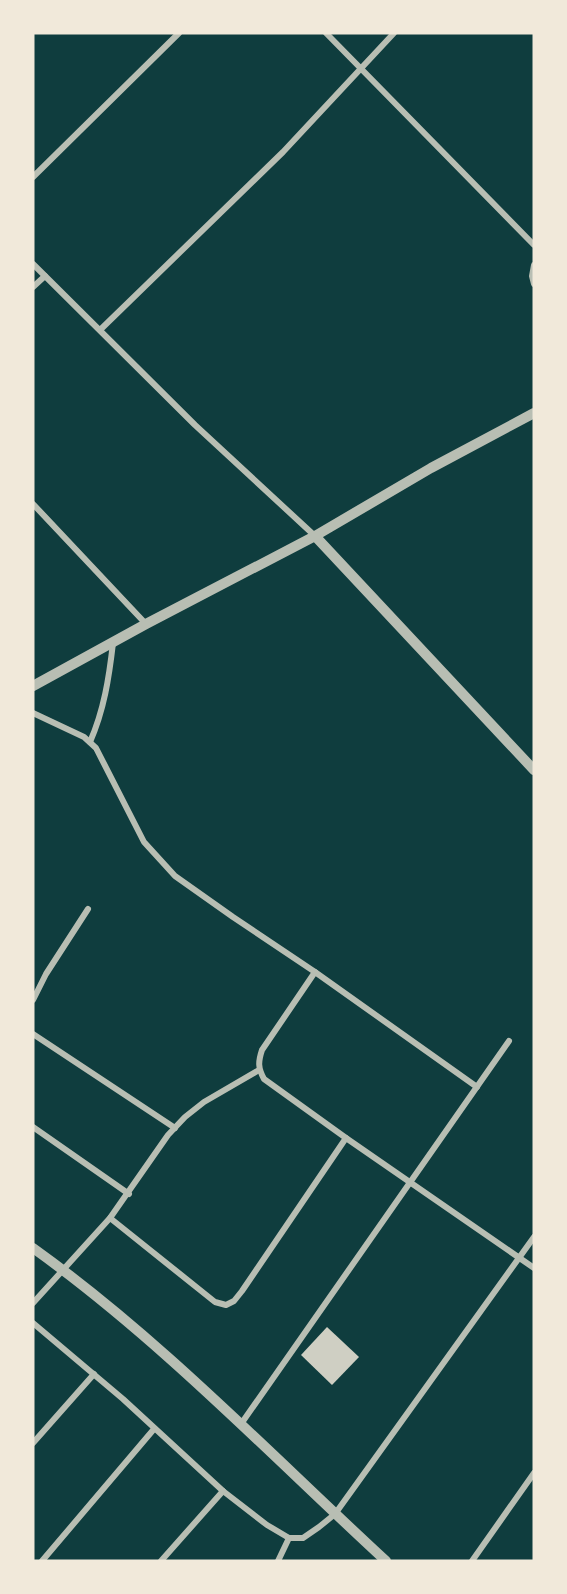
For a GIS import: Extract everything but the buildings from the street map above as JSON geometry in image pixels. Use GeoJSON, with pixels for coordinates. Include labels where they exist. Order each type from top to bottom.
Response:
{"type":"FeatureCollection","features":[{"type":"Feature","properties":{"kind":"street"},"geometry":{"type":"LineString","coordinates":[[326,33],[534,245]]}},
{"type":"Feature","properties":{"kind":"street"},"geometry":{"type":"LineString","coordinates":[[100,330],[283,152],[394,33]]}},
{"type":"Feature","properties":{"kind":"street"},"geometry":{"type":"LineString","coordinates":[[33,177],[174,35]]}},
{"type":"Feature","properties":{"kind":"street"},"geometry":{"type":"LineString","coordinates":[[33,264],[195,426],[315,536],[534,770]]}},
{"type":"Feature","properties":{"kind":"street"},"geometry":{"type":"LineString","coordinates":[[534,265],[532,276],[534,284]]}},
{"type":"Feature","properties":{"kind":"street"},"geometry":{"type":"LineString","coordinates":[[33,287],[45,276]]}},
{"type":"Feature","properties":{"kind":"street"},"geometry":{"type":"LineString","coordinates":[[33,686],[315,536],[431,468],[534,413]]}},
{"type":"Feature","properties":{"kind":"street"},"geometry":{"type":"LineString","coordinates":[[33,504],[146,624]]}},
{"type":"Feature","properties":{"kind":"street"},"geometry":{"type":"LineString","coordinates":[[90,742],[101,718],[113,642]]}},
{"type":"Feature","properties":{"kind":"street"},"geometry":{"type":"LineString","coordinates":[[33,713],[66,727],[90,742],[103,760],[144,842],[175,876],[477,1087]]}},
{"type":"Feature","properties":{"kind":"street"},"geometry":{"type":"LineString","coordinates":[[33,1000],[46,974],[88,909]]}},
{"type":"Feature","properties":{"kind":"street"},"geometry":{"type":"LineString","coordinates":[[315,972],[262,1050],[259,1070],[264,1079],[534,1268]]}},
{"type":"Feature","properties":{"kind":"street"},"geometry":{"type":"LineString","coordinates":[[33,1034],[175,1128]]}},
{"type":"Feature","properties":{"kind":"street"},"geometry":{"type":"LineString","coordinates":[[241,1425],[509,1041]]}},
{"type":"Feature","properties":{"kind":"street"},"geometry":{"type":"LineString","coordinates":[[33,1303],[110,1218],[185,1117],[204,1102],[259,1070]]}},
{"type":"Feature","properties":{"kind":"street"},"geometry":{"type":"LineString","coordinates":[[33,1127],[129,1194]]}},
{"type":"Feature","properties":{"kind":"street"},"geometry":{"type":"LineString","coordinates":[[110,1218],[215,1302],[226,1305],[234,1301],[243,1291],[346,1138]]}},
{"type":"Feature","properties":{"kind":"street"},"geometry":{"type":"LineString","coordinates":[[33,1323],[94,1374],[223,1491],[289,1538],[303,1538],[335,1514],[534,1237]]}},
{"type":"Feature","properties":{"kind":"street"},"geometry":{"type":"LineString","coordinates":[[33,1248],[64,1270],[133,1327],[386,1561]]}},
{"type":"Feature","properties":{"kind":"street"},"geometry":{"type":"LineString","coordinates":[[33,1443],[94,1374]]}},
{"type":"Feature","properties":{"kind":"street"},"geometry":{"type":"LineString","coordinates":[[42,1561],[154,1430]]}},
{"type":"Feature","properties":{"kind":"street"},"geometry":{"type":"LineString","coordinates":[[472,1561],[534,1473]]}},
{"type":"Feature","properties":{"kind":"street"},"geometry":{"type":"LineString","coordinates":[[161,1561],[223,1491]]}},
{"type":"Feature","properties":{"kind":"street"},"geometry":{"type":"LineString","coordinates":[[278,1561],[289,1538]]}}]}
